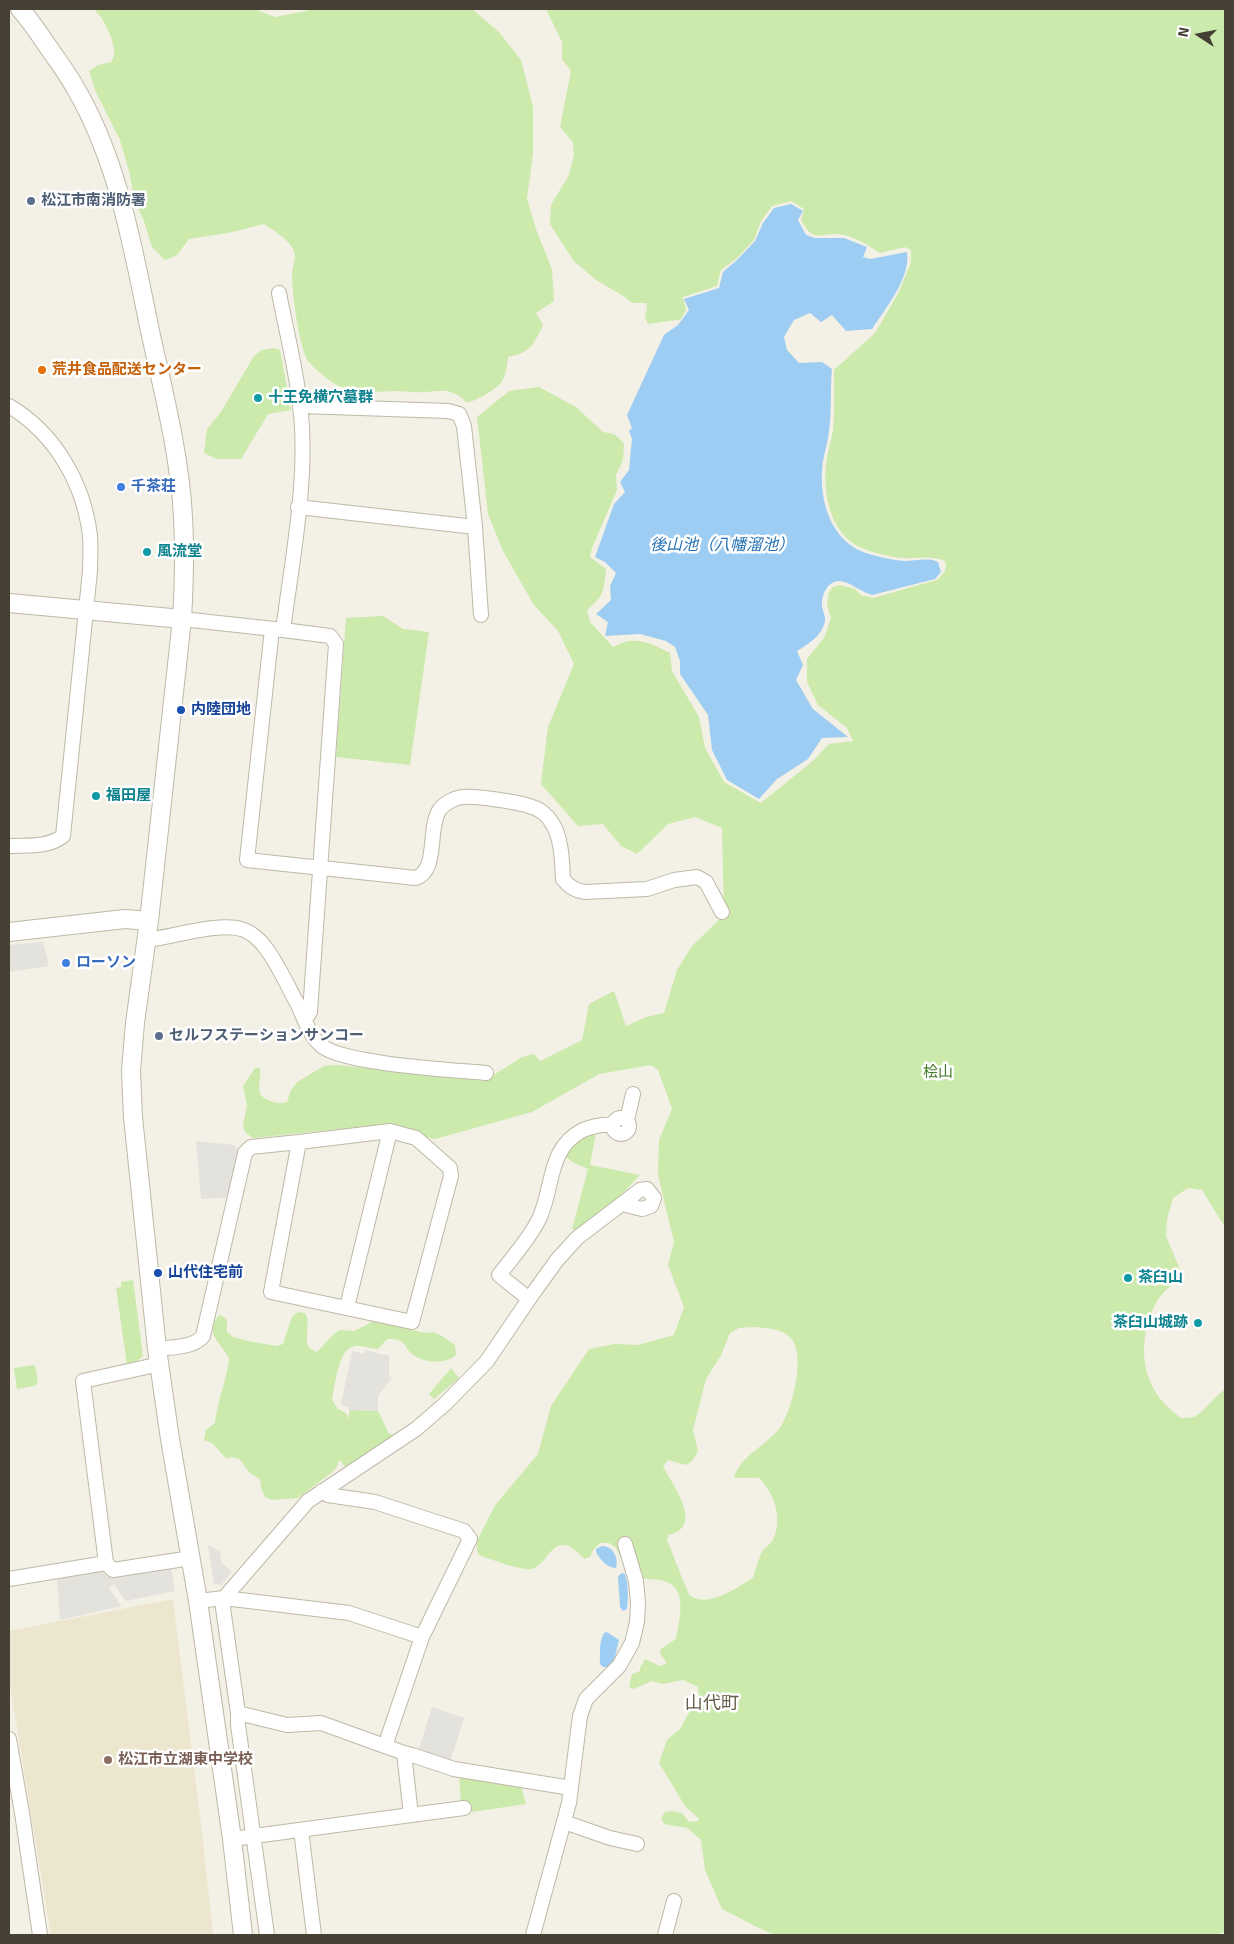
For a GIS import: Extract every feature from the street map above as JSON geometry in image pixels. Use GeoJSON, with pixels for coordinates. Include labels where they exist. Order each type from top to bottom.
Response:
{"type":"FeatureCollection","features":[{"type":"Feature","properties":{"kind":"street"},"geometry":{"type":"LineString","coordinates":[[20,9],[30,19],[76,89],[103,146],[119,193],[131,239],[177,463],[183,516],[184,576],[182,619],[147,940],[134,1023],[131,1071],[133,1116],[158,1356],[170,1439],[198,1601],[244,1935]]}},
{"type":"Feature","properties":{"kind":"street"},"geometry":{"type":"LineString","coordinates":[[278,293],[300,406],[302,458],[298,507],[277,630],[247,860],[406,878],[420,876],[426,871],[429,862],[436,819],[441,809],[450,802],[462,797],[475,797],[526,805],[541,811],[552,823],[557,834],[563,879],[567,885],[578,891],[648,889],[674,880],[697,878],[706,882],[722,912]]}},
{"type":"Feature","properties":{"kind":"street"},"geometry":{"type":"LineString","coordinates":[[9,406],[40,431],[73,474],[84,504],[90,537],[90,571],[63,836],[46,845],[9,846]]}},
{"type":"Feature","properties":{"kind":"street"},"geometry":{"type":"LineString","coordinates":[[300,406],[448,410],[459,414],[464,426],[475,527],[481,615]]}},
{"type":"Feature","properties":{"kind":"street"},"geometry":{"type":"LineString","coordinates":[[298,507],[475,527]]}},
{"type":"Feature","properties":{"kind":"street"},"geometry":{"type":"LineString","coordinates":[[9,603],[182,619],[330,636],[336,644],[310,1012],[305,1019]]}},
{"type":"Feature","properties":{"kind":"street"},"geometry":{"type":"LineString","coordinates":[[9,932],[125,919],[149,921]]}},
{"type":"Feature","properties":{"kind":"street"},"geometry":{"type":"LineString","coordinates":[[147,940],[210,929],[241,929],[254,936],[265,946],[312,1035],[322,1047],[339,1054],[407,1065],[486,1073]]}},
{"type":"Feature","properties":{"kind":"street"},"geometry":{"type":"LineString","coordinates":[[529,1299],[499,1275],[538,1222],[545,1206],[556,1158],[569,1140],[582,1131],[598,1125],[613,1124],[615,1132],[623,1134],[629,1129],[628,1120],[633,1094]]}},
{"type":"Feature","properties":{"kind":"street"},"geometry":{"type":"LineString","coordinates":[[191,1558],[113,1570],[106,1563],[83,1381],[199,1341],[203,1336],[245,1152],[251,1147],[390,1131],[416,1138],[450,1168],[451,1176],[412,1322],[271,1292],[299,1142]]}},
{"type":"Feature","properties":{"kind":"street"},"geometry":{"type":"LineString","coordinates":[[347,1307],[390,1131]]}},
{"type":"Feature","properties":{"kind":"street"},"geometry":{"type":"LineString","coordinates":[[267,1935],[223,1608],[224,1598],[308,1501],[416,1429],[445,1404],[487,1361],[557,1260],[577,1238],[622,1204]]}},
{"type":"Feature","properties":{"kind":"street"},"geometry":{"type":"LineString","coordinates":[[322,1491],[328,1495],[375,1502],[464,1531],[470,1539],[422,1637],[385,1746]]}},
{"type":"Feature","properties":{"kind":"street"},"geometry":{"type":"LineString","coordinates":[[533,1935],[564,1822],[571,1788],[580,1716],[586,1699],[619,1666],[632,1643],[637,1622],[636,1581],[625,1544]]}},
{"type":"Feature","properties":{"kind":"street"},"geometry":{"type":"LineString","coordinates":[[9,1579],[106,1563]]}},
{"type":"Feature","properties":{"kind":"street"},"geometry":{"type":"LineString","coordinates":[[198,1601],[224,1598],[349,1613],[422,1637]]}},
{"type":"Feature","properties":{"kind":"street"},"geometry":{"type":"LineString","coordinates":[[238,1713],[287,1725],[321,1723],[404,1753],[461,1770],[571,1788]]}},
{"type":"Feature","properties":{"kind":"street"},"geometry":{"type":"LineString","coordinates":[[9,1738],[40,1935]]}},
{"type":"Feature","properties":{"kind":"street"},"geometry":{"type":"LineString","coordinates":[[404,1753],[411,1815]]}},
{"type":"Feature","properties":{"kind":"street"},"geometry":{"type":"LineString","coordinates":[[232,1839],[464,1808]]}},
{"type":"Feature","properties":{"kind":"street"},"geometry":{"type":"LineString","coordinates":[[564,1822],[610,1838],[637,1844]]}},
{"type":"Feature","properties":{"kind":"street"},"geometry":{"type":"LineString","coordinates":[[301,1830],[314,1935]]}},
{"type":"Feature","properties":{"kind":"street"},"geometry":{"type":"LineString","coordinates":[[665,1935],[674,1902]]}},
{"type":"Feature","properties":{"kind":"shaded area"},"geometry":{"type":"Polygon","coordinates":[[[43,942],[49,966],[9,972],[9,945],[43,942]]]}},
{"type":"Feature","properties":{"kind":"shaded area"},"geometry":{"type":"Polygon","coordinates":[[[196,1141],[234,1145],[240,1152],[231,1197],[201,1199],[196,1141]]]}},
{"type":"Feature","properties":{"kind":"shaded area"},"geometry":{"type":"Polygon","coordinates":[[[365,1350],[389,1356],[389,1376],[392,1378],[378,1396],[378,1411],[348,1410],[349,1407],[341,1405],[352,1351],[364,1354],[365,1350]]]}},
{"type":"Feature","properties":{"kind":"shaded area"},"geometry":{"type":"Polygon","coordinates":[[[208,1545],[220,1551],[221,1562],[232,1572],[221,1585],[214,1584],[208,1545]]]}},
{"type":"Feature","properties":{"kind":"shaded area"},"geometry":{"type":"Polygon","coordinates":[[[171,1568],[175,1591],[125,1601],[114,1584],[109,1588],[121,1606],[60,1620],[57,1578],[101,1571],[109,1577],[171,1568]]]}},
{"type":"Feature","properties":{"kind":"shaded area","name":"松江市立湖東中学校"},"geometry":{"type":"Polygon","coordinates":[[[173,1599],[213,1935],[51,1935],[9,1679],[9,1631],[173,1599]]]}},
{"type":"Feature","properties":{"kind":"shaded area"},"geometry":{"type":"Polygon","coordinates":[[[432,1707],[464,1718],[450,1762],[418,1752],[432,1707]]]}},
{"type":"Feature","properties":{"kind":"green space"},"geometry":{"type":"Polygon","coordinates":[[[93,9],[254,9],[275,17],[310,9],[472,9],[499,32],[521,60],[533,107],[533,153],[527,199],[537,232],[552,269],[554,301],[536,313],[543,325],[540,332],[530,347],[521,353],[508,357],[505,374],[500,384],[489,393],[466,402],[456,394],[446,391],[365,392],[347,389],[329,380],[308,361],[302,344],[292,283],[294,252],[284,238],[264,224],[228,233],[189,239],[177,255],[165,260],[152,247],[144,221],[135,202],[120,140],[95,90],[89,71],[98,65],[111,62],[114,55],[113,44],[108,30],[101,17],[93,9]]]}},
{"type":"Feature","properties":{"kind":"green space","name":"桧山"},"geometry":{"type":"Polygon","coordinates":[[[546,9],[1225,9],[1225,1227],[1202,1190],[1188,1188],[1173,1198],[1167,1219],[1166,1236],[1179,1267],[1179,1280],[1163,1293],[1153,1308],[1146,1331],[1144,1356],[1150,1380],[1157,1395],[1181,1418],[1198,1415],[1225,1389],[1225,1932],[1213,1935],[776,1935],[763,1930],[722,1909],[705,1870],[701,1840],[687,1828],[664,1824],[661,1818],[665,1812],[672,1811],[682,1813],[689,1822],[698,1821],[699,1819],[685,1806],[659,1763],[667,1740],[680,1729],[699,1694],[698,1687],[683,1680],[663,1684],[652,1681],[634,1689],[629,1687],[632,1674],[640,1671],[645,1659],[660,1666],[667,1663],[660,1654],[661,1649],[676,1639],[680,1615],[680,1598],[677,1590],[664,1581],[630,1576],[616,1548],[609,1543],[600,1543],[593,1550],[590,1557],[584,1559],[574,1549],[566,1545],[559,1545],[538,1566],[532,1569],[514,1567],[479,1555],[477,1541],[496,1504],[538,1454],[551,1406],[589,1349],[614,1344],[638,1345],[674,1335],[684,1307],[668,1265],[674,1242],[658,1175],[659,1140],[672,1109],[658,1070],[651,1065],[599,1074],[532,1112],[435,1139],[418,1135],[390,1124],[253,1138],[245,1132],[243,1125],[247,1106],[243,1086],[255,1068],[260,1068],[259,1091],[263,1097],[280,1103],[287,1102],[291,1090],[297,1082],[324,1066],[337,1065],[484,1081],[522,1057],[534,1054],[540,1061],[582,1040],[589,1004],[614,991],[626,1026],[646,1017],[664,1013],[677,970],[692,946],[724,915],[722,828],[695,817],[668,824],[637,854],[621,846],[603,824],[578,826],[541,784],[548,727],[574,664],[558,631],[534,605],[503,551],[488,514],[477,417],[509,391],[539,387],[576,407],[603,432],[614,434],[624,443],[623,460],[616,475],[617,490],[592,548],[590,557],[606,569],[602,592],[597,601],[587,610],[590,622],[613,647],[628,641],[642,641],[670,653],[672,671],[699,717],[705,748],[724,782],[761,803],[814,760],[829,744],[853,741],[847,728],[818,705],[807,682],[807,659],[824,638],[831,618],[827,605],[829,592],[833,587],[840,585],[855,589],[861,595],[873,598],[937,580],[945,569],[945,561],[940,559],[890,556],[867,550],[855,544],[837,526],[828,503],[826,490],[826,464],[834,423],[834,370],[875,333],[899,292],[911,262],[911,250],[905,247],[880,253],[849,236],[837,234],[815,235],[810,233],[801,220],[804,209],[791,201],[772,206],[761,221],[754,240],[736,259],[721,270],[717,286],[683,297],[686,310],[680,320],[648,324],[645,318],[646,303],[632,303],[596,280],[573,260],[550,224],[551,205],[569,175],[574,155],[573,142],[560,127],[571,71],[562,59],[562,42],[546,9]],[[739,1328],[730,1333],[721,1355],[706,1379],[693,1430],[698,1451],[693,1460],[686,1465],[668,1460],[663,1466],[679,1494],[685,1515],[685,1524],[679,1531],[668,1535],[667,1540],[689,1595],[697,1599],[705,1600],[722,1596],[753,1578],[763,1550],[773,1540],[776,1532],[776,1507],[765,1484],[759,1478],[734,1477],[742,1462],[776,1433],[781,1426],[796,1382],[797,1356],[795,1345],[786,1334],[773,1329],[739,1328]]]}},
{"type":"Feature","properties":{"kind":"green space"},"geometry":{"type":"Polygon","coordinates":[[[274,348],[280,350],[291,410],[268,414],[241,459],[217,459],[204,453],[207,429],[221,412],[254,356],[262,350],[274,348]]]}},
{"type":"Feature","properties":{"kind":"green space"},"geometry":{"type":"Polygon","coordinates":[[[383,616],[403,629],[429,632],[410,765],[336,757],[346,618],[383,616]]]}},
{"type":"Feature","properties":{"kind":"green space"},"geometry":{"type":"Polygon","coordinates":[[[591,1132],[596,1132],[590,1165],[640,1175],[615,1201],[577,1230],[572,1229],[588,1169],[572,1162],[564,1155],[574,1142],[591,1132]]]}},
{"type":"Feature","properties":{"kind":"green space"},"geometry":{"type":"Polygon","coordinates":[[[133,1280],[143,1356],[136,1362],[127,1365],[116,1288],[121,1287],[121,1282],[133,1280]]]}},
{"type":"Feature","properties":{"kind":"green space"},"geometry":{"type":"Polygon","coordinates":[[[298,1312],[305,1313],[308,1325],[308,1346],[311,1350],[317,1352],[340,1330],[354,1331],[378,1319],[422,1332],[433,1332],[442,1336],[455,1345],[456,1355],[447,1360],[436,1362],[425,1360],[415,1356],[402,1342],[394,1339],[387,1339],[378,1349],[358,1346],[349,1348],[338,1368],[332,1400],[338,1409],[346,1413],[348,1419],[350,1410],[378,1411],[389,1434],[396,1435],[345,1467],[340,1460],[335,1470],[298,1498],[272,1500],[265,1497],[260,1479],[249,1472],[240,1460],[226,1458],[212,1443],[204,1440],[206,1430],[215,1423],[229,1358],[215,1337],[213,1326],[220,1315],[226,1320],[227,1332],[233,1337],[277,1346],[283,1344],[292,1317],[298,1312]]]}},
{"type":"Feature","properties":{"kind":"green space"},"geometry":{"type":"Polygon","coordinates":[[[35,1365],[38,1383],[34,1386],[17,1389],[14,1368],[35,1365]]]}},
{"type":"Feature","properties":{"kind":"green space"},"geometry":{"type":"Polygon","coordinates":[[[451,1368],[459,1378],[434,1399],[429,1394],[451,1368]]]}},
{"type":"Feature","properties":{"kind":"green space"},"geometry":{"type":"Polygon","coordinates":[[[459,1775],[521,1786],[526,1804],[472,1812],[461,1803],[459,1775]]]}},
{"type":"Feature","properties":{"kind":"water","name":"後山池（八幡溜池）"},"geometry":{"type":"Polygon","coordinates":[[[791,204],[803,211],[798,220],[806,235],[815,238],[844,238],[867,247],[863,257],[870,259],[907,252],[905,272],[901,282],[872,329],[846,331],[832,315],[821,322],[810,313],[794,320],[784,337],[787,350],[799,363],[822,362],[832,369],[830,423],[823,461],[822,488],[828,514],[841,537],[863,552],[883,558],[904,561],[926,559],[938,562],[941,572],[935,579],[872,595],[840,581],[832,583],[826,589],[822,602],[824,625],[820,633],[813,640],[797,651],[803,665],[796,680],[813,709],[848,737],[822,738],[808,759],[777,779],[759,799],[727,780],[712,750],[708,715],[680,674],[680,661],[675,647],[666,641],[640,634],[605,636],[608,622],[596,614],[611,600],[610,586],[616,573],[605,562],[595,557],[614,504],[625,492],[620,482],[629,470],[632,439],[629,431],[632,428],[627,415],[664,335],[678,325],[689,310],[684,299],[719,288],[723,272],[755,241],[763,223],[774,208],[791,204]]]}},
{"type":"Feature","properties":{"kind":"water"},"geometry":{"type":"Polygon","coordinates":[[[602,1546],[609,1548],[614,1553],[617,1560],[616,1568],[607,1565],[596,1552],[596,1549],[602,1546]]]}},
{"type":"Feature","properties":{"kind":"water"},"geometry":{"type":"Polygon","coordinates":[[[622,1573],[625,1574],[628,1592],[627,1609],[623,1611],[620,1607],[618,1576],[622,1573]]]}},
{"type":"Feature","properties":{"kind":"water"},"geometry":{"type":"Polygon","coordinates":[[[607,1632],[619,1640],[615,1657],[609,1667],[603,1667],[600,1664],[600,1652],[602,1636],[607,1632]]]}},
{"type":"Feature","properties":{"kind":"place","name":"松江市南消防署"},"geometry":{"type":"Point","coordinates":[31,201]}},
{"type":"Feature","properties":{"kind":"place","name":"荒井食品配送センター"},"geometry":{"type":"Point","coordinates":[42,370]}},
{"type":"Feature","properties":{"kind":"place","name":"十王免横穴墓群"},"geometry":{"type":"Point","coordinates":[258,398]}},
{"type":"Feature","properties":{"kind":"place","name":"千茶荘"},"geometry":{"type":"Point","coordinates":[121,487]}},
{"type":"Feature","properties":{"kind":"place","name":"風流堂"},"geometry":{"type":"Point","coordinates":[147,552]}},
{"type":"Feature","properties":{"kind":"place","name":"内陸団地"},"geometry":{"type":"Point","coordinates":[181,710]}},
{"type":"Feature","properties":{"kind":"place","name":"福田屋"},"geometry":{"type":"Point","coordinates":[96,796]}},
{"type":"Feature","properties":{"kind":"place","name":"ローソン"},"geometry":{"type":"Point","coordinates":[66,963]}},
{"type":"Feature","properties":{"kind":"place","name":"セルフステーションサンコー"},"geometry":{"type":"Point","coordinates":[159,1036]}},
{"type":"Feature","properties":{"kind":"place","name":"山代住宅前"},"geometry":{"type":"Point","coordinates":[158,1273]}},
{"type":"Feature","properties":{"kind":"place","name":"茶臼山"},"geometry":{"type":"Point","coordinates":[1128,1278]}},
{"type":"Feature","properties":{"kind":"place","name":"茶臼山城跡"},"geometry":{"type":"Point","coordinates":[1198,1323]}},
{"type":"Feature","properties":{"kind":"place","name":"松江市立湖東中学校"},"geometry":{"type":"Point","coordinates":[108,1760]}},
{"type":"Feature","properties":{"kind":"district","name":"山代町"},"geometry":{"type":"Point","coordinates":[712,1704]}}]}
